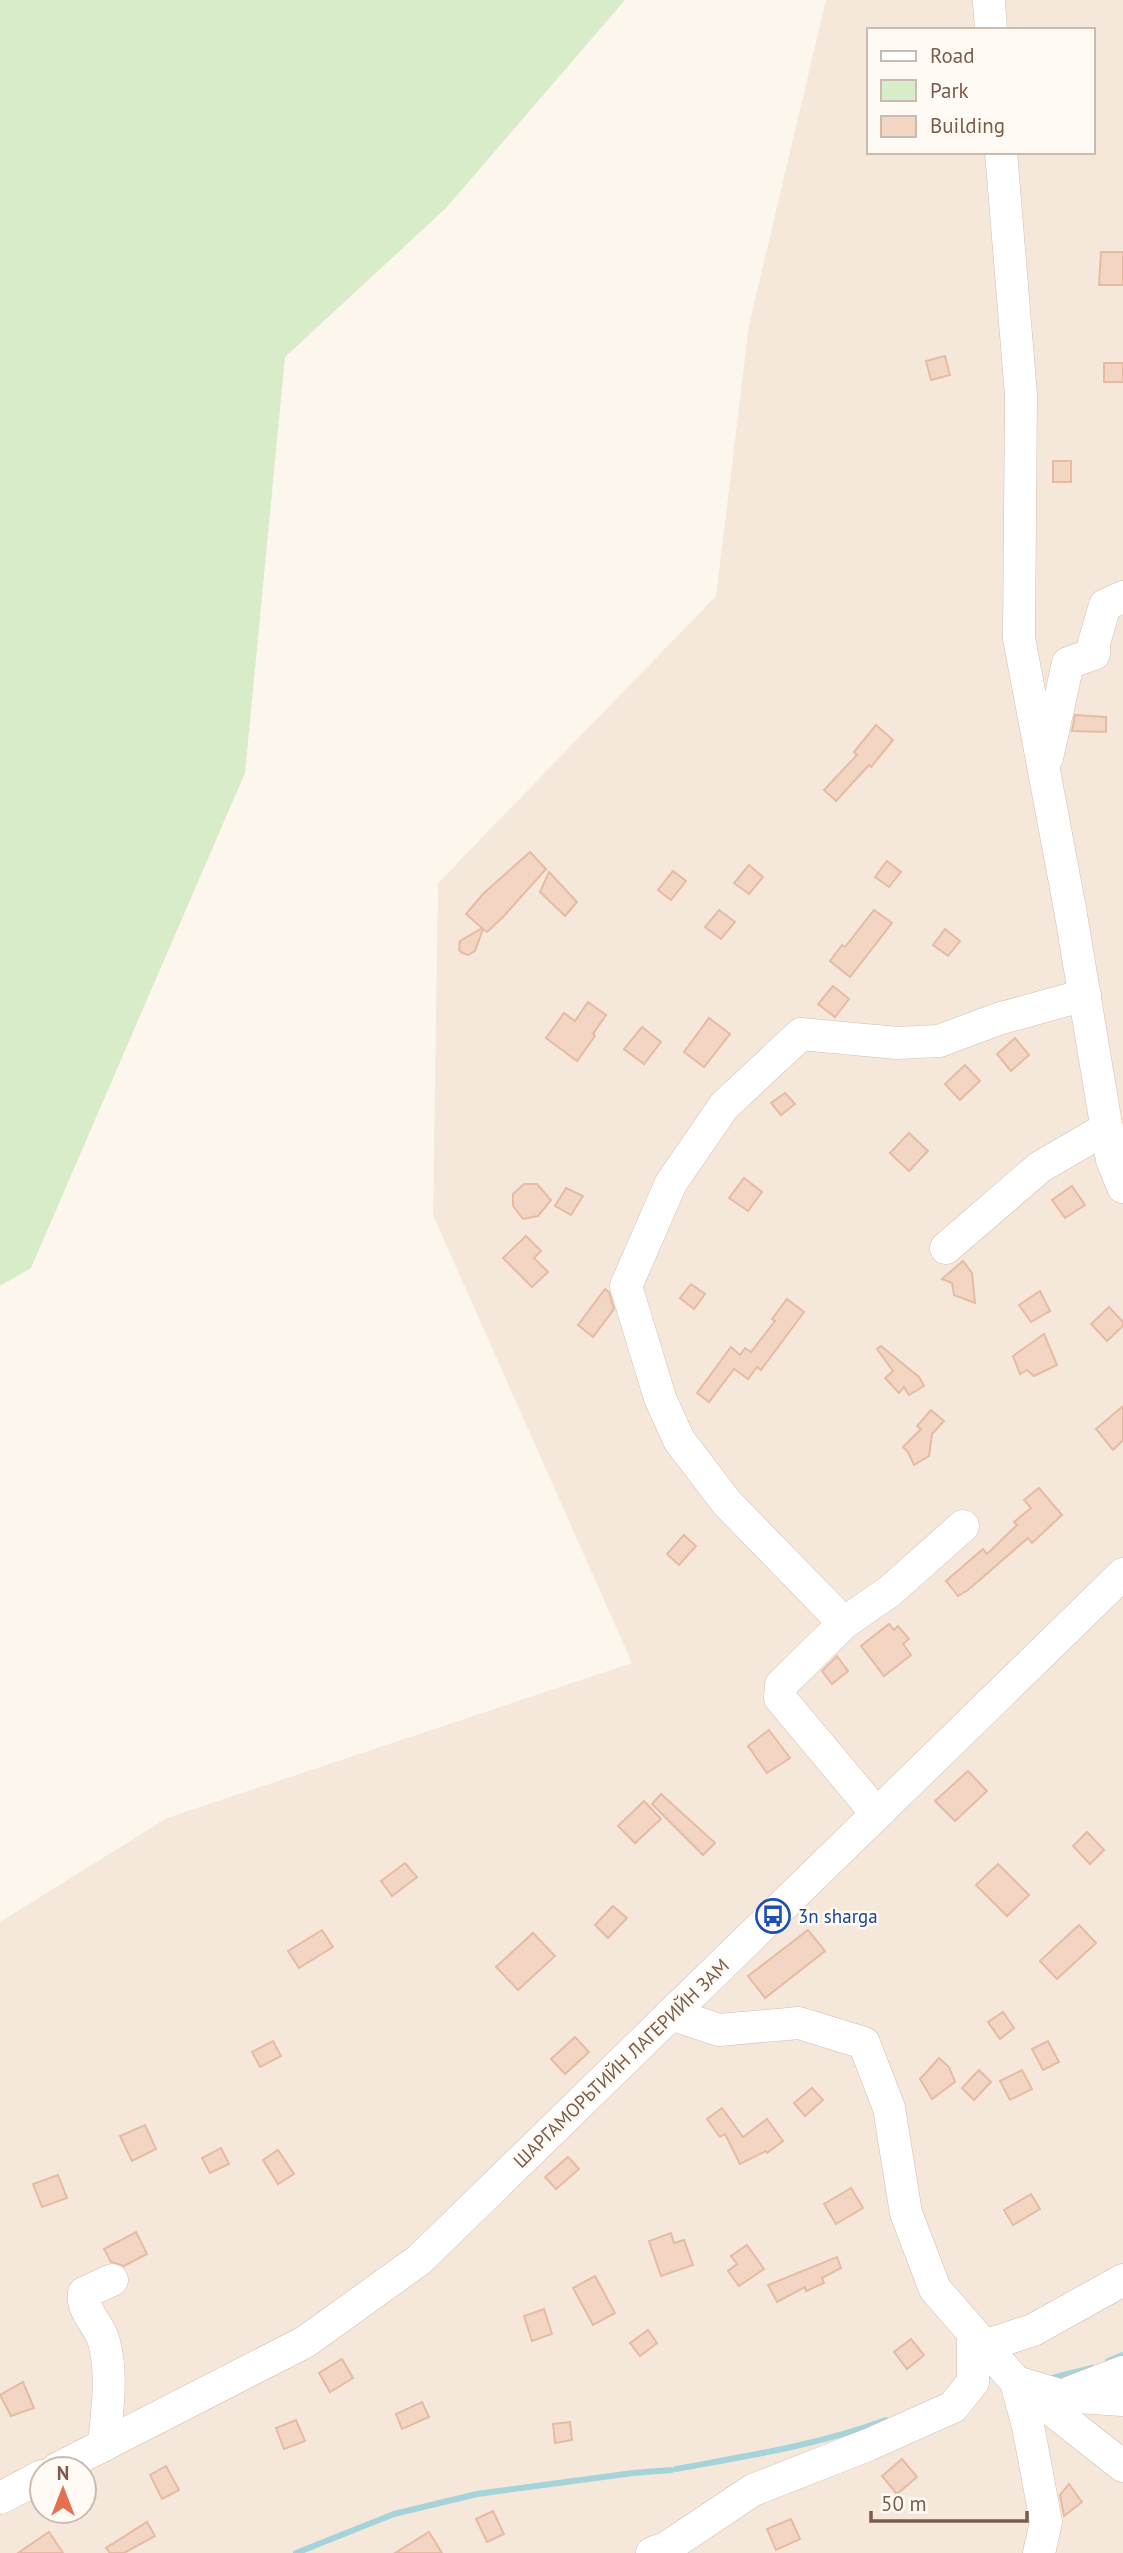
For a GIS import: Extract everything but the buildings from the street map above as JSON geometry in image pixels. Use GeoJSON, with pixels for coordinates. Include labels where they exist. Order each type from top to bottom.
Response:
{"type":"FeatureCollection","features":[{"type":"Feature","properties":{"kind":"street"},"geometry":{"type":"LineString","coordinates":[[1001,154],[1021,395],[1019,638],[1112,1160],[1123,1187]]}},
{"type":"Feature","properties":{"kind":"street"},"geometry":{"type":"LineString","coordinates":[[1044,770],[1068,663],[1094,654],[1094,643],[1105,605],[1123,597]]}},
{"type":"Feature","properties":{"kind":"street"},"geometry":{"type":"LineString","coordinates":[[844,1623],[727,1503],[679,1440],[660,1398],[626,1286],[671,1184],[716,1117],[801,1034],[897,1043],[939,1041],[998,1019],[1084,995]]}},
{"type":"Feature","properties":{"kind":"street"},"geometry":{"type":"LineString","coordinates":[[946,1248],[1040,1167],[1107,1128]]}},
{"type":"Feature","properties":{"kind":"street"},"geometry":{"type":"LineString","coordinates":[[877,1814],[780,1698],[781,1685],[844,1623],[890,1591],[963,1526]]}},
{"type":"Feature","properties":{"kind":"street","name":"ШАРГАМОРЬТИЙН ЛАГЕРИЙН ЗАМ"},"geometry":{"type":"LineString","coordinates":[[84,2455],[305,2342],[419,2260],[1123,1574]]}},
{"type":"Feature","properties":{"kind":"street"},"geometry":{"type":"LineString","coordinates":[[671,2014],[719,2030],[799,2023],[864,2043],[889,2108],[906,2213],[936,2289],[1016,2382],[1123,2466]]}},
{"type":"Feature","properties":{"kind":"street"},"geometry":{"type":"LineString","coordinates":[[104,2445],[109,2376],[106,2352],[104,2340],[83,2301],[84,2293],[112,2280]]}},
{"type":"Feature","properties":{"kind":"street"},"geometry":{"type":"LineString","coordinates":[[979,2339],[1033,2330],[1123,2280]]}},
{"type":"Feature","properties":{"kind":"street"},"geometry":{"type":"LineString","coordinates":[[652,2553],[666,2547],[753,2490],[868,2445],[953,2407],[972,2382],[979,2339]]}},
{"type":"Feature","properties":{"kind":"street"},"geometry":{"type":"LineString","coordinates":[[1063,2396],[1123,2372]]}},
{"type":"Feature","properties":{"kind":"street"},"geometry":{"type":"LineString","coordinates":[[1016,2382],[1063,2396],[1123,2400]]}},
{"type":"Feature","properties":{"kind":"street"},"geometry":{"type":"LineString","coordinates":[[1016,2382],[1028,2426],[1046,2522],[1039,2553]]}},
{"type":"Feature","properties":{"kind":"street"},"geometry":{"type":"LineString","coordinates":[[0,2498],[28,2483]]}},
{"type":"Feature","properties":{"kind":"shaded area"},"geometry":{"type":"Polygon","coordinates":[[[826,0],[1123,0],[1123,2553],[0,2553],[0,1922],[167,1818],[632,1663],[433,1215],[438,883],[716,596],[749,325],[826,0]]]}},
{"type":"Feature","properties":{"kind":"green space"},"geometry":{"type":"Polygon","coordinates":[[[0,0],[625,0],[446,208],[285,357],[245,773],[31,1268],[0,1286],[0,0]]]}},
{"type":"Feature","properties":{"kind":"waterway"},"geometry":{"type":"LineString","coordinates":[[1108,2361],[1123,2355]]}},
{"type":"Feature","properties":{"kind":"waterway"},"geometry":{"type":"LineString","coordinates":[[1048,2379],[1092,2368]]}},
{"type":"Feature","properties":{"kind":"waterway"},"geometry":{"type":"LineString","coordinates":[[676,2469],[808,2443],[886,2420]]}},
{"type":"Feature","properties":{"kind":"waterway"},"geometry":{"type":"LineString","coordinates":[[296,2553],[394,2514],[477,2494],[671,2470]]}},
{"type":"Feature","properties":{"kind":"place","name":"3n sharga"},"geometry":{"type":"Point","coordinates":[773,1916]}}]}
